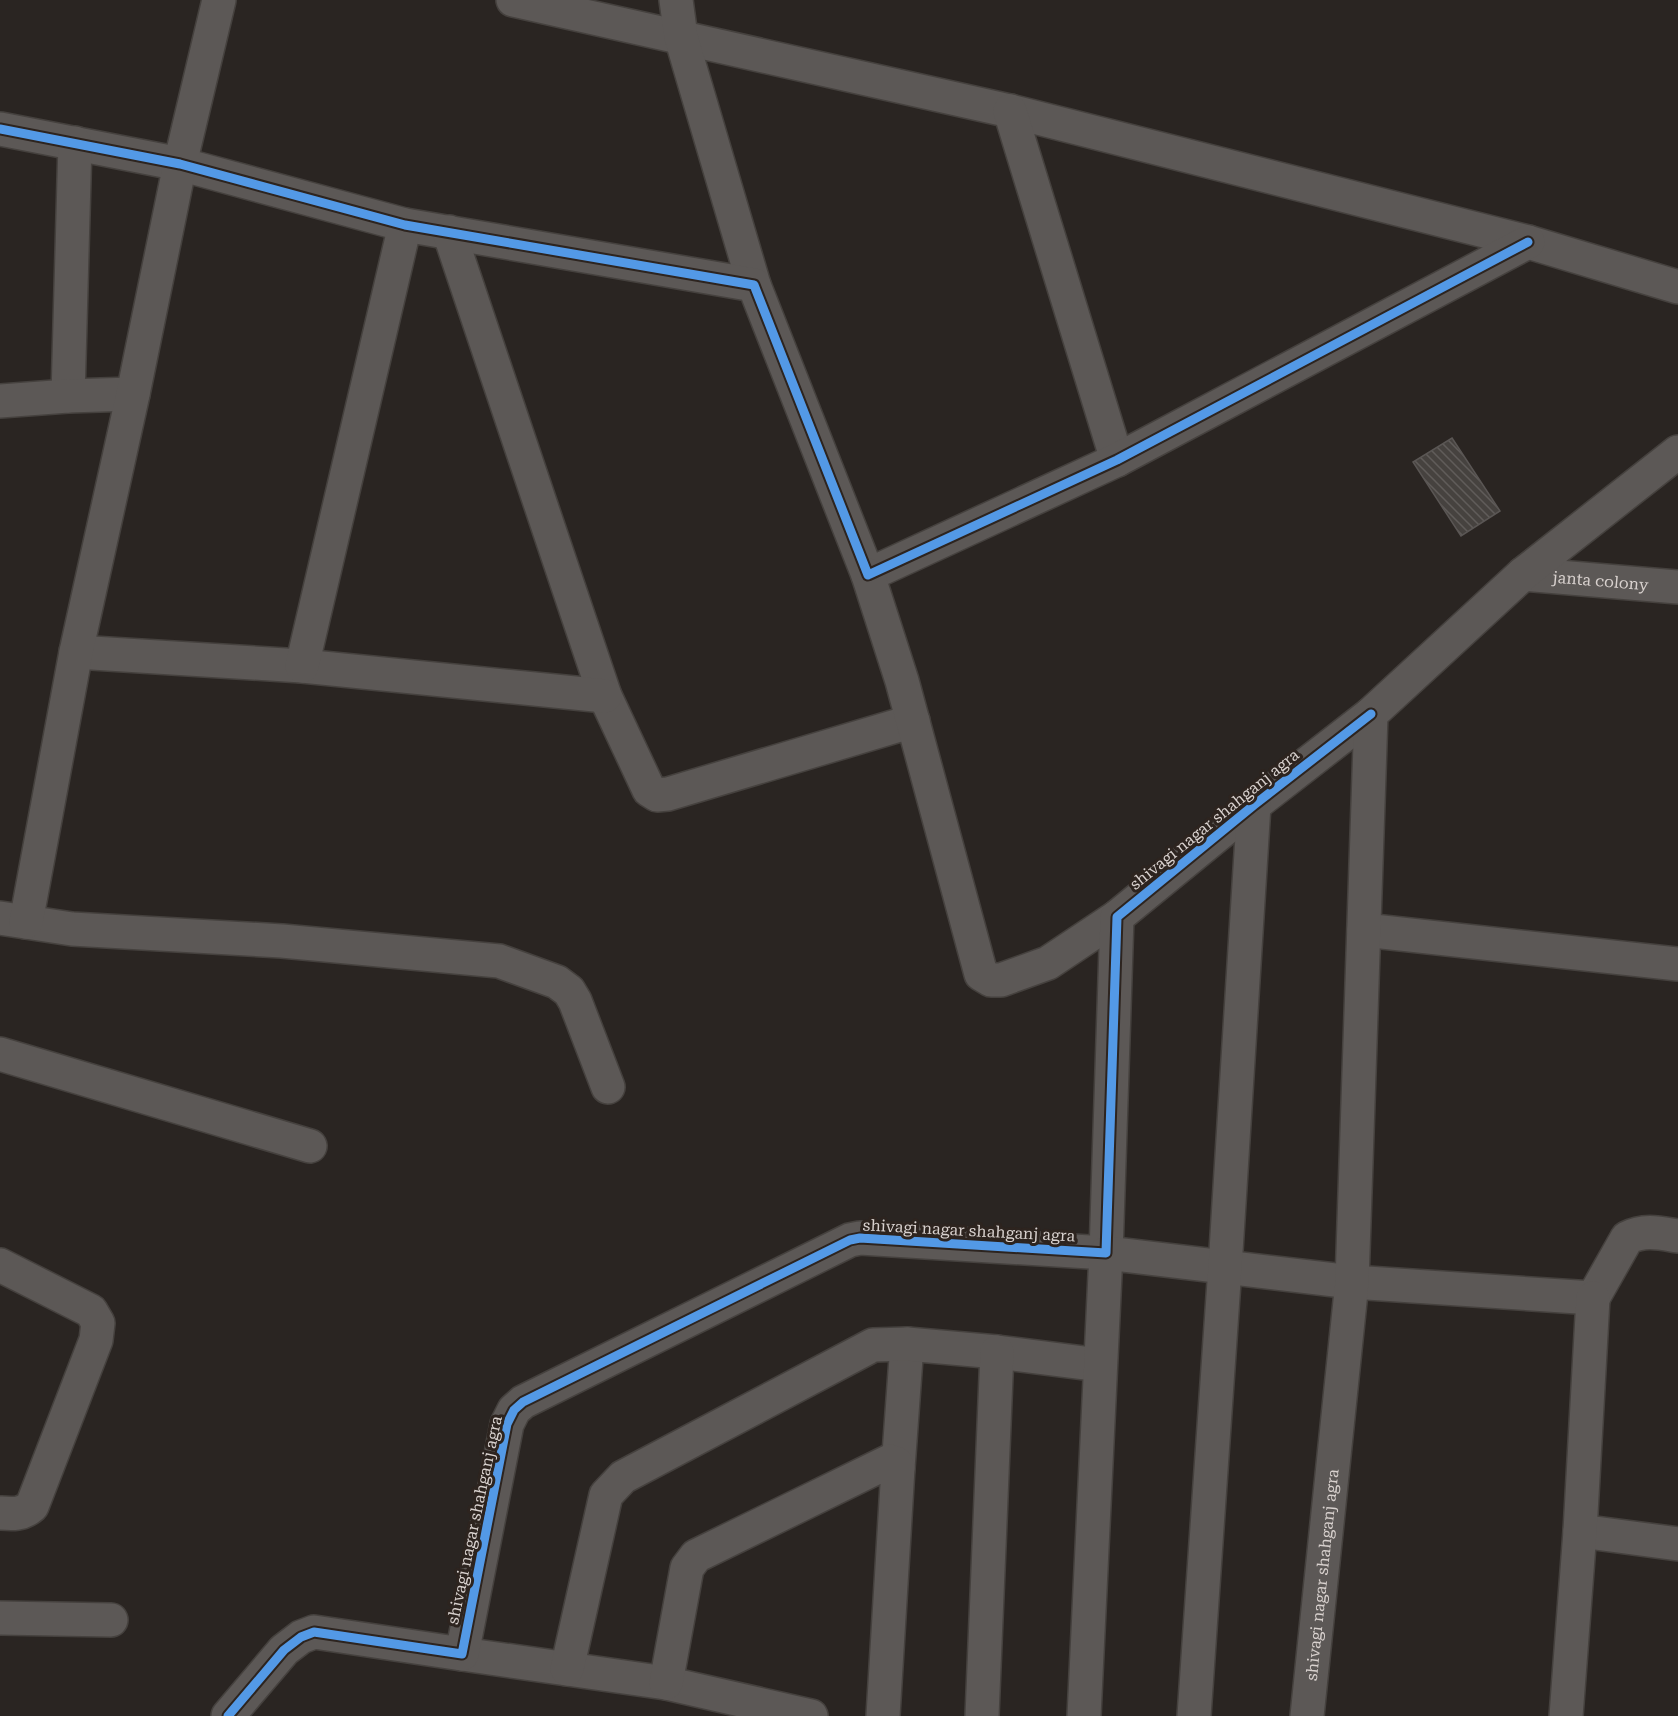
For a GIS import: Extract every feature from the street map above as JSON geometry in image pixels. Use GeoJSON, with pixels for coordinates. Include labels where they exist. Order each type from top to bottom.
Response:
{"type":"FeatureCollection","features":[{"type":"Feature","properties":{"kind":"street"},"geometry":{"type":"LineString","coordinates":[[219,0],[180,164],[76,652],[13,920],[72,929],[282,941],[499,961],[557,982],[569,991],[608,1087]]}},
{"type":"Feature","properties":{"kind":"street"},"geometry":{"type":"LineString","coordinates":[[513,0],[1010,111],[1527,242],[1678,287]]}},
{"type":"Feature","properties":{"kind":"street"},"geometry":{"type":"LineString","coordinates":[[448,232],[605,696],[649,790],[657,795],[912,721],[902,681],[868,575],[754,285],[681,37],[676,0]]}},
{"type":"Feature","properties":{"kind":"street"},"geometry":{"type":"LineString","coordinates":[[1010,111],[1117,460]]}},
{"type":"Feature","properties":{"kind":"street"},"geometry":{"type":"LineString","coordinates":[[0,129],[180,164],[405,225],[754,285]]}},
{"type":"Feature","properties":{"kind":"street"},"geometry":{"type":"LineString","coordinates":[[68,396],[75,143]]}},
{"type":"Feature","properties":{"kind":"street"},"geometry":{"type":"LineString","coordinates":[[302,666],[405,225]]}},
{"type":"Feature","properties":{"kind":"street"},"geometry":{"type":"LineString","coordinates":[[868,575],[1117,460],[1527,242]]}},
{"type":"Feature","properties":{"kind":"street"},"geometry":{"type":"LineString","coordinates":[[0,401],[132,394]]}},
{"type":"Feature","properties":{"kind":"street","name":"shivagi nagar shahganj agra"},"geometry":{"type":"LineString","coordinates":[[912,721],[981,974],[991,980],[1001,980],[1048,963],[1117,917],[1254,805],[1371,714],[1523,574],[1678,452]]}},
{"type":"Feature","properties":{"kind":"street","name":"janta colony"},"geometry":{"type":"LineString","coordinates":[[1523,574],[1678,587]]}},
{"type":"Feature","properties":{"kind":"street"},"geometry":{"type":"LineString","coordinates":[[76,652],[302,666],[605,696]]}},
{"type":"Feature","properties":{"kind":"street","name":"shivagi nagar shahganj agra"},"geometry":{"type":"LineString","coordinates":[[1307,1716],[1352,1282],[1371,714]]}},
{"type":"Feature","properties":{"kind":"street"},"geometry":{"type":"LineString","coordinates":[[1194,1716],[1254,805]]}},
{"type":"Feature","properties":{"kind":"street"},"geometry":{"type":"LineString","coordinates":[[1084,1716],[1106,1253],[1117,917]]}},
{"type":"Feature","properties":{"kind":"street"},"geometry":{"type":"LineString","coordinates":[[1364,930],[1678,964]]}},
{"type":"Feature","properties":{"kind":"street"},"geometry":{"type":"LineString","coordinates":[[0,1054],[310,1146]]}},
{"type":"Feature","properties":{"kind":"street"},"geometry":{"type":"LineString","coordinates":[[1566,1716],[1581,1532],[1593,1298],[1627,1238],[1636,1233],[1647,1232],[1678,1236]]}},
{"type":"Feature","properties":{"kind":"street","name":"shivagi nagar shahganj agra"},"geometry":{"type":"LineString","coordinates":[[462,1654],[507,1424],[514,1410],[524,1402],[850,1240],[860,1238],[1106,1253],[1352,1282],[1593,1298]]}},
{"type":"Feature","properties":{"kind":"street"},"geometry":{"type":"LineString","coordinates":[[0,1265],[91,1311],[98,1323],[96,1340],[32,1506],[26,1512],[0,1513]]}},
{"type":"Feature","properties":{"kind":"street"},"geometry":{"type":"LineString","coordinates":[[567,1669],[606,1495],[613,1486],[633,1471],[869,1347],[879,1344],[907,1344],[997,1352],[1100,1365]]}},
{"type":"Feature","properties":{"kind":"street"},"geometry":{"type":"LineString","coordinates":[[883,1716],[907,1344]]}},
{"type":"Feature","properties":{"kind":"street"},"geometry":{"type":"LineString","coordinates":[[982,1716],[997,1352]]}},
{"type":"Feature","properties":{"kind":"street"},"geometry":{"type":"LineString","coordinates":[[666,1683],[687,1568],[696,1556],[884,1462],[896,1463],[898,1468]]}},
{"type":"Feature","properties":{"kind":"street"},"geometry":{"type":"LineString","coordinates":[[1581,1532],[1678,1544]]}},
{"type":"Feature","properties":{"kind":"street"},"geometry":{"type":"LineString","coordinates":[[0,1618],[111,1620]]}},
{"type":"Feature","properties":{"kind":"street"},"geometry":{"type":"LineString","coordinates":[[228,1716],[284,1650],[301,1637],[314,1632],[666,1683],[811,1716]]}},
{"type":"Feature","properties":{"kind":"building"},"geometry":{"type":"Polygon","coordinates":[[[1452,438],[1500,511],[1461,536],[1413,462],[1452,438]]]}},
{"type":"Feature","properties":{"kind":"cycle path"},"geometry":{"type":"LineString","coordinates":[[0,129],[180,164],[405,225],[754,285],[868,575],[1117,460],[1528,242]]}},
{"type":"Feature","properties":{"kind":"cycle path"},"geometry":{"type":"LineString","coordinates":[[228,1716],[284,1650],[301,1637],[314,1632],[462,1654],[507,1424],[514,1410],[523,1402],[850,1240],[860,1238],[1106,1253],[1117,917],[1254,805],[1371,714]]}}]}
